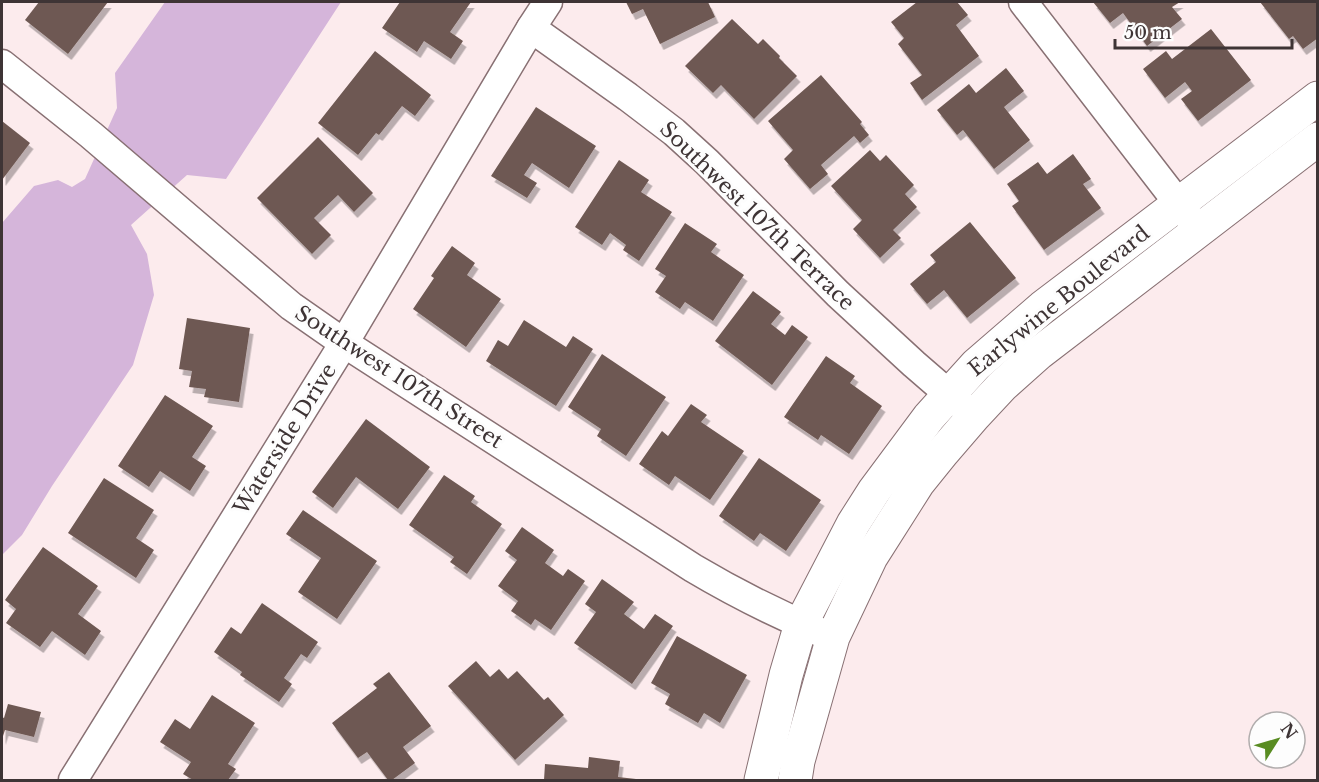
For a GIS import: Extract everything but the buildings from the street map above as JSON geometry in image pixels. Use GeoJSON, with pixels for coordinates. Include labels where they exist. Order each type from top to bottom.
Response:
{"type":"FeatureCollection","features":[{"type":"Feature","properties":{"kind":"street","name":"Waterside Drive"},"geometry":{"type":"LineString","coordinates":[[73,780],[344,343],[548,2]]}},
{"type":"Feature","properties":{"kind":"street"},"geometry":{"type":"LineString","coordinates":[[1023,2],[1199,230]]}},
{"type":"Feature","properties":{"kind":"street","name":"Southwest 107th Terrace"},"geometry":{"type":"LineString","coordinates":[[531,28],[674,132],[838,294],[974,416]]}},
{"type":"Feature","properties":{"kind":"street","name":"Southwest 107th Street"},"geometry":{"type":"LineString","coordinates":[[2,64],[91,135],[291,306],[344,343],[693,568],[770,611],[833,637]]}},
{"type":"Feature","properties":{"kind":"street","name":"Earlywine Boulevard"},"geometry":{"type":"LineString","coordinates":[[761,780],[786,675],[801,624],[853,524],[874,491],[929,417],[976,365],[1043,307],[1317,98]]}},
{"type":"Feature","properties":{"kind":"street","name":"Earlywine Boulevard"},"geometry":{"type":"LineString","coordinates":[[795,780],[798,760],[833,637],[871,557],[918,483],[974,416],[1002,386],[1039,353],[1317,139]]}},
{"type":"Feature","properties":{"kind":"shaded area"},"geometry":{"type":"Polygon","coordinates":[[[165,2],[341,2],[226,179],[187,175],[131,225],[147,254],[154,295],[133,365],[22,535],[2,555],[2,223],[34,186],[58,180],[72,187],[85,179],[117,108],[115,73],[165,2]]]}}]}
